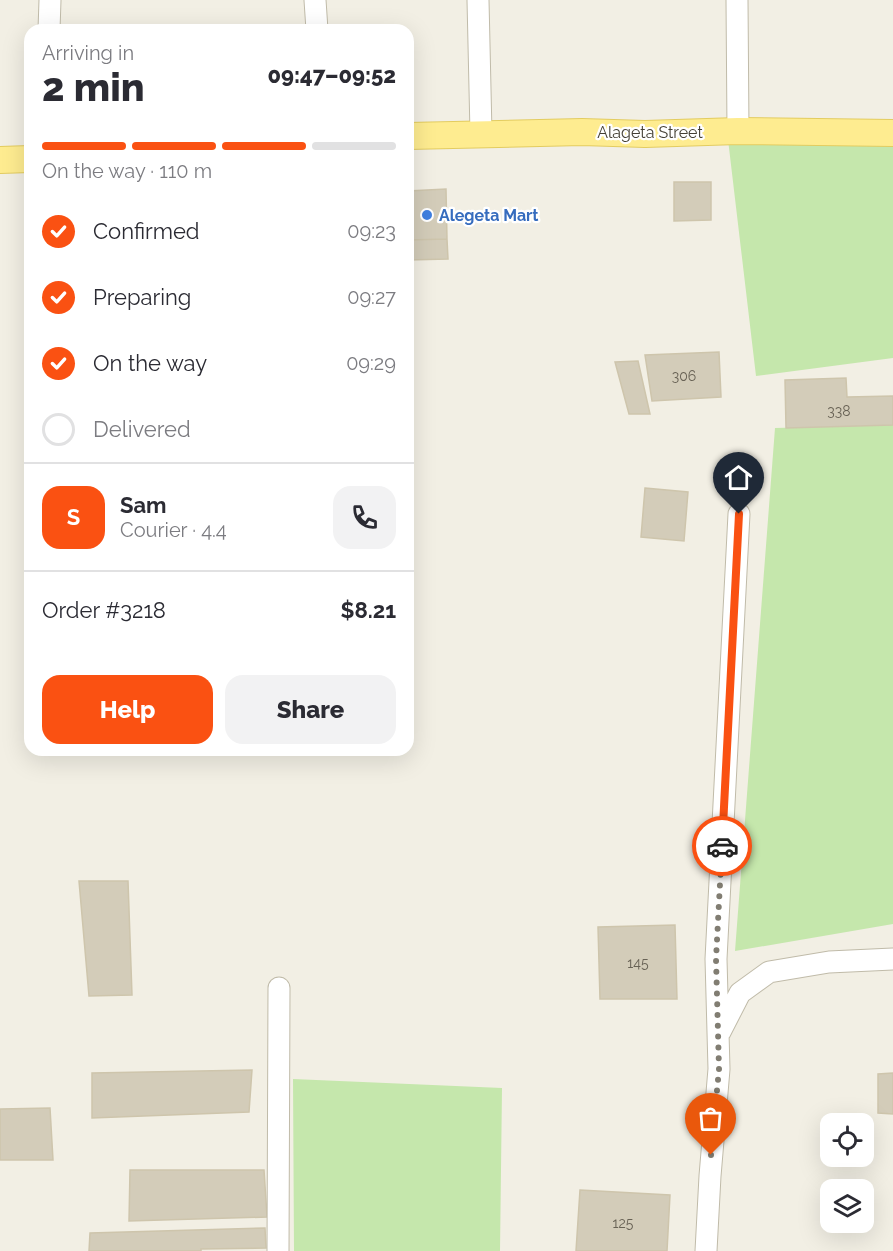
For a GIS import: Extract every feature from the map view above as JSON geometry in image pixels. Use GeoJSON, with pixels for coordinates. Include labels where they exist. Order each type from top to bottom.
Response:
{"type":"FeatureCollection","features":[{"type":"Feature","properties":{"kind":"main road","name":"Alageta Street"},"geometry":{"type":"LineString","coordinates":[[414,136],[738,131],[893,133]]}},
{"type":"Feature","properties":{"kind":"main road"},"geometry":{"type":"LineString","coordinates":[[0,160],[24,159]]}},
{"type":"Feature","properties":{"kind":"street"},"geometry":{"type":"LineString","coordinates":[[49,24],[50,0]]}},
{"type":"Feature","properties":{"kind":"street"},"geometry":{"type":"LineString","coordinates":[[315,0],[317,24]]}},
{"type":"Feature","properties":{"kind":"street"},"geometry":{"type":"LineString","coordinates":[[478,0],[481,133]]}},
{"type":"Feature","properties":{"kind":"street"},"geometry":{"type":"LineString","coordinates":[[737,0],[738,131]]}},
{"type":"Feature","properties":{"kind":"street"},"geometry":{"type":"LineString","coordinates":[[706,1251],[719,1069],[716,959],[739,514]]}},
{"type":"Feature","properties":{"kind":"street"},"geometry":{"type":"LineString","coordinates":[[717,1038],[740,993],[769,972],[829,962],[893,959]]}},
{"type":"Feature","properties":{"kind":"street"},"geometry":{"type":"LineString","coordinates":[[278,1251],[279,988]]}},
{"type":"Feature","properties":{"kind":"green space"},"geometry":{"type":"Polygon","coordinates":[[[727,131],[893,133],[893,358],[756,376],[727,131]]]}},
{"type":"Feature","properties":{"kind":"green space"},"geometry":{"type":"Polygon","coordinates":[[[893,425],[893,924],[735,951],[775,428],[893,425]]]}},
{"type":"Feature","properties":{"kind":"green space"},"geometry":{"type":"Polygon","coordinates":[[[293,1079],[502,1088],[500,1251],[294,1251],[293,1079]]]}},
{"type":"Feature","properties":{"kind":"building"},"geometry":{"type":"Polygon","coordinates":[[[674,182],[711,182],[711,220],[674,221],[674,182]]]}},
{"type":"Feature","properties":{"kind":"building","name":"Alegeta Mart"},"geometry":{"type":"Polygon","coordinates":[[[446,189],[447,239],[414,240],[414,191],[446,189]]]}},
{"type":"Feature","properties":{"kind":"building"},"geometry":{"type":"Polygon","coordinates":[[[447,239],[448,259],[414,260],[414,240],[447,239]]]}},
{"type":"Feature","properties":{"kind":"building"},"geometry":{"type":"Polygon","coordinates":[[[719,352],[721,397],[652,401],[645,355],[719,352]]]}},
{"type":"Feature","properties":{"kind":"building"},"geometry":{"type":"Polygon","coordinates":[[[638,361],[650,414],[629,414],[615,362],[638,361]]]}},
{"type":"Feature","properties":{"kind":"building"},"geometry":{"type":"Polygon","coordinates":[[[846,378],[847,397],[893,396],[893,425],[786,428],[785,380],[846,378]]]}},
{"type":"Feature","properties":{"kind":"building"},"geometry":{"type":"Polygon","coordinates":[[[645,488],[688,492],[684,541],[641,537],[645,488]]]}},
{"type":"Feature","properties":{"kind":"building"},"geometry":{"type":"Polygon","coordinates":[[[79,881],[128,881],[132,995],[89,996],[79,881]]]}},
{"type":"Feature","properties":{"kind":"building"},"geometry":{"type":"Polygon","coordinates":[[[675,925],[677,999],[600,999],[598,927],[675,925]]]}},
{"type":"Feature","properties":{"kind":"building"},"geometry":{"type":"Polygon","coordinates":[[[252,1070],[249,1112],[92,1118],[92,1073],[252,1070]]]}},
{"type":"Feature","properties":{"kind":"building"},"geometry":{"type":"Polygon","coordinates":[[[893,1073],[893,1114],[878,1113],[878,1074],[893,1073]]]}},
{"type":"Feature","properties":{"kind":"building"},"geometry":{"type":"Polygon","coordinates":[[[50,1108],[53,1160],[0,1160],[0,1109],[50,1108]]]}},
{"type":"Feature","properties":{"kind":"building"},"geometry":{"type":"Polygon","coordinates":[[[130,1170],[264,1170],[267,1217],[129,1221],[130,1170]]]}},
{"type":"Feature","properties":{"kind":"building"},"geometry":{"type":"Polygon","coordinates":[[[580,1190],[670,1195],[667,1251],[576,1251],[580,1190]]]}},
{"type":"Feature","properties":{"kind":"building"},"geometry":{"type":"Polygon","coordinates":[[[265,1228],[266,1248],[201,1249],[201,1251],[89,1251],[90,1233],[265,1228]]]}},
{"type":"Feature","properties":{"kind":"way so far"},"geometry":{"type":"LineString","coordinates":[[711,1155],[719,1069],[716,959],[722,846]]}},
{"type":"Feature","properties":{"kind":"place","name":"Alegeta Mart"},"geometry":{"type":"Point","coordinates":[427,215]}},
{"type":"Feature","properties":{"kind":"route"},"geometry":{"type":"LineString","coordinates":[[722,846],[739,514]]}}]}
